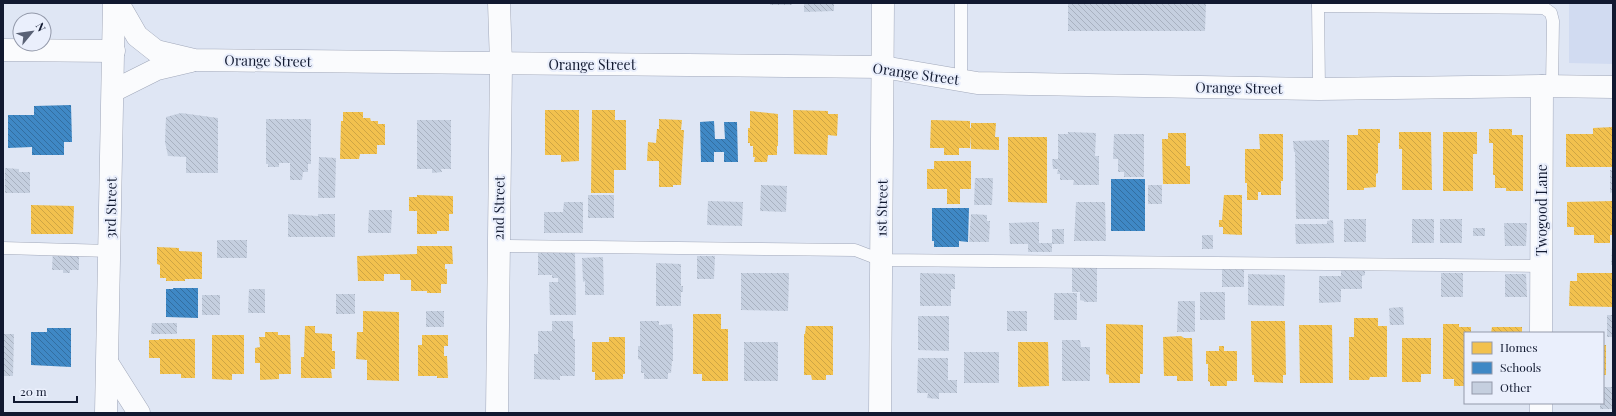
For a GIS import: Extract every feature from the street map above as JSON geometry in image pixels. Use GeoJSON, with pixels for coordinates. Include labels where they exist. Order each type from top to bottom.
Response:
{"type":"FeatureCollection","features":[{"type":"Feature","properties":{"kind":"street","name":"3rd Street"},"geometry":{"type":"LineString","coordinates":[[106,413],[114,3]]}},
{"type":"Feature","properties":{"kind":"street","name":"Orange Street"},"geometry":{"type":"LineString","coordinates":[[118,3],[137,36],[156,51],[194,60],[883,67],[977,83],[1319,90],[1547,86],[1613,87]]}},
{"type":"Feature","properties":{"kind":"street","name":"2nd Street"},"geometry":{"type":"LineString","coordinates":[[497,413],[501,64],[499,3]]}},
{"type":"Feature","properties":{"kind":"street","name":"1st Street"},"geometry":{"type":"LineString","coordinates":[[880,403],[883,3]]}},
{"type":"Feature","properties":{"kind":"street"},"geometry":{"type":"LineString","coordinates":[[3,50],[114,51]]}},
{"type":"Feature","properties":{"kind":"street","name":"Orange Street"},"geometry":{"type":"LineString","coordinates":[[113,91],[157,69],[194,60]]}},
{"type":"Feature","properties":{"kind":"street","name":"Twogood Lane"},"geometry":{"type":"LineString","coordinates":[[1541,332],[1547,86]]}},
{"type":"Feature","properties":{"kind":"street"},"geometry":{"type":"LineString","coordinates":[[108,364],[139,413]]}},
{"type":"Feature","properties":{"kind":"street"},"geometry":{"type":"LineString","coordinates":[[870,413],[880,403]]}},
{"type":"Feature","properties":{"kind":"lane"},"geometry":{"type":"LineString","coordinates":[[961,3],[961,80]]}},
{"type":"Feature","properties":{"kind":"lane"},"geometry":{"type":"LineString","coordinates":[[1319,90],[1318,4],[1544,8],[1551,13],[1553,21],[1547,86]]}},
{"type":"Feature","properties":{"kind":"lane"},"geometry":{"type":"LineString","coordinates":[[499,246],[855,250],[881,260],[1542,266]]}},
{"type":"Feature","properties":{"kind":"lane"},"geometry":{"type":"LineString","coordinates":[[3,248],[110,251]]}},
{"type":"Feature","properties":{"kind":"shaded area"},"geometry":{"type":"Polygon","coordinates":[[[1569,3],[1613,3],[1613,64],[1569,63],[1569,3]]]}},
{"type":"Feature","properties":{"kind":"building: Homes"},"geometry":{"type":"Polygon","coordinates":[[[545,110],[579,110],[579,161],[561,162],[561,155],[545,155],[545,110]]]}},
{"type":"Feature","properties":{"kind":"building: Homes"},"geometry":{"type":"Polygon","coordinates":[[[592,110],[615,110],[615,120],[626,120],[626,170],[614,170],[614,193],[591,193],[592,110]]]}},
{"type":"Feature","properties":{"kind":"building: Homes"},"geometry":{"type":"Polygon","coordinates":[[[793,110],[828,111],[828,114],[838,114],[837,136],[828,135],[827,155],[794,154],[793,110]]]}},
{"type":"Feature","properties":{"kind":"building: Homes"},"geometry":{"type":"Polygon","coordinates":[[[750,111],[778,114],[777,155],[768,155],[767,162],[754,162],[755,157],[753,157],[753,146],[750,146],[750,143],[748,143],[750,111]]]}},
{"type":"Feature","properties":{"kind":"building: Homes"},"geometry":{"type":"Polygon","coordinates":[[[343,112],[363,112],[363,118],[370,118],[371,121],[378,121],[378,124],[385,124],[385,145],[377,145],[377,154],[360,154],[359,159],[340,159],[341,121],[343,121],[343,112]]]}},
{"type":"Feature","properties":{"kind":"building: Homes"},"geometry":{"type":"Polygon","coordinates":[[[659,119],[682,120],[681,130],[684,130],[681,185],[673,185],[673,187],[659,187],[659,161],[647,161],[648,142],[656,143],[657,129],[659,129],[659,119]]]}},
{"type":"Feature","properties":{"kind":"building: Homes"},"geometry":{"type":"Polygon","coordinates":[[[931,120],[970,121],[970,128],[971,123],[996,123],[995,137],[999,137],[999,150],[971,149],[971,136],[970,148],[959,148],[959,155],[944,155],[944,148],[930,148],[931,120]]]}},
{"type":"Feature","properties":{"kind":"building: Homes"},"geometry":{"type":"Polygon","coordinates":[[[1613,127],[1613,167],[1566,167],[1566,134],[1593,134],[1593,128],[1613,127]]]}},
{"type":"Feature","properties":{"kind":"building: Homes"},"geometry":{"type":"Polygon","coordinates":[[[1358,129],[1380,129],[1376,187],[1364,188],[1364,190],[1347,190],[1347,135],[1358,135],[1358,129]]]}},
{"type":"Feature","properties":{"kind":"building: Homes"},"geometry":{"type":"Polygon","coordinates":[[[1489,129],[1512,129],[1512,135],[1523,135],[1523,191],[1506,191],[1506,188],[1495,188],[1495,175],[1493,175],[1493,143],[1489,143],[1489,129]]]}},
{"type":"Feature","properties":{"kind":"building: Homes"},"geometry":{"type":"Polygon","coordinates":[[[1399,132],[1431,132],[1432,190],[1402,190],[1402,149],[1399,149],[1399,132]]]}},
{"type":"Feature","properties":{"kind":"building: Homes"},"geometry":{"type":"Polygon","coordinates":[[[1443,132],[1477,132],[1477,154],[1473,154],[1473,191],[1443,191],[1443,132]]]}},
{"type":"Feature","properties":{"kind":"building: Homes"},"geometry":{"type":"Polygon","coordinates":[[[1168,133],[1186,133],[1186,166],[1190,166],[1190,184],[1163,184],[1162,139],[1168,139],[1168,133]]]}},
{"type":"Feature","properties":{"kind":"building: Homes"},"geometry":{"type":"Polygon","coordinates":[[[1259,134],[1283,134],[1283,181],[1281,181],[1281,195],[1261,195],[1261,192],[1258,192],[1258,200],[1247,200],[1247,183],[1245,183],[1245,149],[1260,149],[1259,134]]]}},
{"type":"Feature","properties":{"kind":"building: Homes"},"geometry":{"type":"Polygon","coordinates":[[[1008,137],[1047,137],[1047,203],[1008,202],[1008,137]]]}},
{"type":"Feature","properties":{"kind":"building: Homes"},"geometry":{"type":"Polygon","coordinates":[[[934,161],[971,161],[971,189],[960,189],[960,204],[947,204],[947,189],[927,189],[927,169],[934,169],[934,161]]]}},
{"type":"Feature","properties":{"kind":"building: Homes"},"geometry":{"type":"Polygon","coordinates":[[[417,195],[453,196],[453,214],[449,214],[449,231],[437,231],[437,234],[417,234],[417,211],[409,211],[409,197],[417,197],[417,195]]]}},
{"type":"Feature","properties":{"kind":"building: Homes"},"geometry":{"type":"Polygon","coordinates":[[[1224,195],[1242,195],[1242,235],[1223,234],[1223,227],[1219,227],[1219,220],[1222,220],[1224,195]]]}},
{"type":"Feature","properties":{"kind":"building: Homes"},"geometry":{"type":"Polygon","coordinates":[[[1613,201],[1613,235],[1610,235],[1610,243],[1594,243],[1594,235],[1574,235],[1574,227],[1567,227],[1567,202],[1613,201]]]}},
{"type":"Feature","properties":{"kind":"building: Homes"},"geometry":{"type":"Polygon","coordinates":[[[31,205],[74,206],[73,234],[31,234],[31,205]]]}},
{"type":"Feature","properties":{"kind":"building: Homes"},"geometry":{"type":"Polygon","coordinates":[[[417,246],[452,246],[453,264],[445,264],[445,269],[447,269],[447,284],[441,284],[441,293],[411,291],[411,280],[400,280],[400,274],[384,274],[384,281],[358,281],[357,256],[417,254],[417,246]]]}},
{"type":"Feature","properties":{"kind":"building: Homes"},"geometry":{"type":"Polygon","coordinates":[[[157,247],[179,248],[179,251],[202,252],[202,279],[166,281],[166,278],[160,278],[160,265],[157,264],[157,247]]]}},
{"type":"Feature","properties":{"kind":"building: Homes"},"geometry":{"type":"Polygon","coordinates":[[[1577,273],[1613,273],[1613,307],[1569,306],[1570,281],[1577,281],[1577,273]]]}},
{"type":"Feature","properties":{"kind":"building: Homes"},"geometry":{"type":"Polygon","coordinates":[[[363,311],[399,312],[399,381],[367,380],[367,360],[356,359],[357,332],[363,332],[363,311]]]}},
{"type":"Feature","properties":{"kind":"building: Homes"},"geometry":{"type":"Polygon","coordinates":[[[693,314],[721,314],[721,329],[728,329],[728,381],[702,381],[702,374],[693,374],[693,314]]]}},
{"type":"Feature","properties":{"kind":"building: Homes"},"geometry":{"type":"Polygon","coordinates":[[[1354,318],[1378,318],[1378,326],[1387,326],[1387,377],[1370,377],[1369,380],[1349,380],[1349,337],[1354,337],[1354,318]]]}},
{"type":"Feature","properties":{"kind":"building: Homes"},"geometry":{"type":"Polygon","coordinates":[[[1251,321],[1285,321],[1286,375],[1283,375],[1283,383],[1254,382],[1254,375],[1252,375],[1251,321]]]}},
{"type":"Feature","properties":{"kind":"building: Homes"},"geometry":{"type":"Polygon","coordinates":[[[1106,324],[1143,325],[1143,374],[1140,374],[1140,383],[1109,383],[1109,375],[1106,374],[1106,324]]]}},
{"type":"Feature","properties":{"kind":"building: Homes"},"geometry":{"type":"Polygon","coordinates":[[[1443,324],[1459,324],[1459,327],[1471,327],[1471,332],[1464,332],[1464,386],[1454,386],[1454,379],[1443,379],[1443,324]]]}},
{"type":"Feature","properties":{"kind":"building: Homes"},"geometry":{"type":"Polygon","coordinates":[[[1299,325],[1332,325],[1333,383],[1300,383],[1299,325]]]}},
{"type":"Feature","properties":{"kind":"building: Homes"},"geometry":{"type":"Polygon","coordinates":[[[305,326],[315,326],[315,333],[332,334],[332,351],[335,351],[335,369],[331,369],[332,378],[301,378],[301,357],[304,357],[305,326]]]}},
{"type":"Feature","properties":{"kind":"building: Homes"},"geometry":{"type":"Polygon","coordinates":[[[806,326],[833,326],[833,375],[826,375],[826,380],[812,380],[811,375],[804,375],[804,334],[806,326]]]}},
{"type":"Feature","properties":{"kind":"building: Homes"},"geometry":{"type":"Polygon","coordinates":[[[1492,327],[1522,327],[1522,332],[1491,332],[1492,327]]]}},
{"type":"Feature","properties":{"kind":"building: Homes"},"geometry":{"type":"Polygon","coordinates":[[[265,332],[278,332],[278,335],[290,335],[291,374],[279,374],[279,379],[260,380],[260,363],[255,363],[255,348],[260,347],[259,337],[265,337],[265,332]]]}},
{"type":"Feature","properties":{"kind":"building: Homes"},"geometry":{"type":"Polygon","coordinates":[[[212,335],[244,335],[244,374],[232,374],[232,380],[212,379],[212,335]]]}},
{"type":"Feature","properties":{"kind":"building: Homes"},"geometry":{"type":"Polygon","coordinates":[[[422,335],[448,335],[448,346],[444,346],[444,356],[447,356],[448,378],[437,378],[437,376],[418,376],[418,345],[422,345],[422,335]]]}},
{"type":"Feature","properties":{"kind":"building: Homes"},"geometry":{"type":"Polygon","coordinates":[[[1181,336],[1184,338],[1192,338],[1193,381],[1177,381],[1177,376],[1164,376],[1163,337],[1181,336]]]}},
{"type":"Feature","properties":{"kind":"building: Homes"},"geometry":{"type":"Polygon","coordinates":[[[609,337],[625,337],[625,374],[623,374],[623,379],[595,380],[595,372],[592,372],[592,342],[609,342],[609,337]]]}},
{"type":"Feature","properties":{"kind":"building: Homes"},"geometry":{"type":"Polygon","coordinates":[[[1402,338],[1431,338],[1431,374],[1421,374],[1421,382],[1402,382],[1402,338]]]}},
{"type":"Feature","properties":{"kind":"building: Homes"},"geometry":{"type":"Polygon","coordinates":[[[195,339],[195,378],[181,378],[181,374],[160,374],[160,358],[149,358],[149,340],[195,339]]]}},
{"type":"Feature","properties":{"kind":"building: Homes"},"geometry":{"type":"Polygon","coordinates":[[[1018,342],[1048,342],[1049,386],[1018,387],[1018,342]]]}},
{"type":"Feature","properties":{"kind":"building: Homes"},"geometry":{"type":"Polygon","coordinates":[[[1604,345],[1606,345],[1606,375],[1604,375],[1604,345]]]}},
{"type":"Feature","properties":{"kind":"building: Homes"},"geometry":{"type":"Polygon","coordinates":[[[1219,346],[1224,346],[1224,351],[1237,351],[1237,381],[1227,381],[1227,386],[1210,386],[1210,382],[1208,381],[1208,364],[1206,364],[1206,351],[1219,351],[1219,346]]]}},
{"type":"Feature","properties":{"kind":"building: Schools"},"geometry":{"type":"Polygon","coordinates":[[[71,105],[72,142],[64,142],[64,155],[32,155],[32,147],[8,148],[8,115],[34,115],[34,106],[71,105]]]}},
{"type":"Feature","properties":{"kind":"building: Schools"},"geometry":{"type":"Polygon","coordinates":[[[714,121],[715,139],[725,139],[724,122],[737,122],[738,162],[724,162],[724,152],[714,152],[714,162],[701,162],[700,122],[714,121]]]}},
{"type":"Feature","properties":{"kind":"building: Schools"},"geometry":{"type":"Polygon","coordinates":[[[1111,179],[1145,179],[1145,231],[1111,231],[1111,179]]]}},
{"type":"Feature","properties":{"kind":"building: Schools"},"geometry":{"type":"Polygon","coordinates":[[[932,208],[969,208],[968,242],[959,241],[959,247],[934,247],[934,241],[932,241],[932,208]]]}},
{"type":"Feature","properties":{"kind":"building: Schools"},"geometry":{"type":"Polygon","coordinates":[[[198,288],[198,318],[166,317],[166,289],[198,288]]]}},
{"type":"Feature","properties":{"kind":"building: Schools"},"geometry":{"type":"Polygon","coordinates":[[[47,328],[71,328],[71,367],[31,365],[31,332],[47,332],[47,328]]]}},
{"type":"Feature","properties":{"kind":"building: Other"},"geometry":{"type":"Polygon","coordinates":[[[770,3],[792,3],[792,5],[770,5],[770,3]]]}},
{"type":"Feature","properties":{"kind":"building: Other"},"geometry":{"type":"Polygon","coordinates":[[[804,3],[834,3],[834,11],[804,12],[804,3]]]}},
{"type":"Feature","properties":{"kind":"building: Other"},"geometry":{"type":"Polygon","coordinates":[[[1068,3],[1206,3],[1205,31],[1068,31],[1068,3]]]}},
{"type":"Feature","properties":{"kind":"building: Other"},"geometry":{"type":"Polygon","coordinates":[[[181,113],[218,118],[218,173],[186,173],[186,157],[168,156],[165,142],[166,117],[181,113]]]}},
{"type":"Feature","properties":{"kind":"building: Other"},"geometry":{"type":"Polygon","coordinates":[[[266,119],[311,119],[311,164],[308,164],[308,172],[303,172],[302,180],[290,180],[290,163],[279,163],[279,167],[268,167],[268,164],[266,164],[266,119]]]}},
{"type":"Feature","properties":{"kind":"building: Other"},"geometry":{"type":"Polygon","coordinates":[[[417,120],[451,120],[451,169],[441,169],[442,172],[432,173],[432,169],[417,169],[417,120]]]}},
{"type":"Feature","properties":{"kind":"building: Other"},"geometry":{"type":"Polygon","coordinates":[[[1068,132],[1096,133],[1095,156],[1099,156],[1099,185],[1073,185],[1074,180],[1060,180],[1060,174],[1057,174],[1058,169],[1053,169],[1052,159],[1058,159],[1058,134],[1068,134],[1068,132]]]}},
{"type":"Feature","properties":{"kind":"building: Other"},"geometry":{"type":"Polygon","coordinates":[[[1114,134],[1144,134],[1144,177],[1124,177],[1124,172],[1118,172],[1118,159],[1113,159],[1114,134]]]}},
{"type":"Feature","properties":{"kind":"building: Other"},"geometry":{"type":"Polygon","coordinates":[[[1329,140],[1329,219],[1296,219],[1295,152],[1293,141],[1329,140]]]}},
{"type":"Feature","properties":{"kind":"building: Other"},"geometry":{"type":"Polygon","coordinates":[[[319,157],[336,158],[335,198],[318,198],[319,157]]]}},
{"type":"Feature","properties":{"kind":"building: Other"},"geometry":{"type":"Polygon","coordinates":[[[5,168],[19,169],[19,172],[30,172],[30,193],[5,193],[5,168]]]}},
{"type":"Feature","properties":{"kind":"building: Other"},"geometry":{"type":"Polygon","coordinates":[[[1610,170],[1613,170],[1613,192],[1610,193],[1610,170]]]}},
{"type":"Feature","properties":{"kind":"building: Other"},"geometry":{"type":"Polygon","coordinates":[[[975,178],[993,178],[992,205],[974,205],[975,178]]]}},
{"type":"Feature","properties":{"kind":"building: Other"},"geometry":{"type":"Polygon","coordinates":[[[761,185],[787,186],[786,212],[760,211],[761,185]]]}},
{"type":"Feature","properties":{"kind":"building: Other"},"geometry":{"type":"Polygon","coordinates":[[[1148,185],[1162,185],[1162,204],[1148,204],[1148,185]]]}},
{"type":"Feature","properties":{"kind":"building: Other"},"geometry":{"type":"Polygon","coordinates":[[[588,195],[614,195],[614,218],[588,218],[588,195]]]}},
{"type":"Feature","properties":{"kind":"building: Other"},"geometry":{"type":"Polygon","coordinates":[[[708,201],[743,202],[742,226],[707,225],[708,201]]]}},
{"type":"Feature","properties":{"kind":"building: Other"},"geometry":{"type":"Polygon","coordinates":[[[564,202],[583,202],[583,233],[544,233],[544,212],[563,212],[564,202]]]}},
{"type":"Feature","properties":{"kind":"building: Other"},"geometry":{"type":"Polygon","coordinates":[[[1076,202],[1105,202],[1106,241],[1074,241],[1076,202]]]}},
{"type":"Feature","properties":{"kind":"building: Other"},"geometry":{"type":"Polygon","coordinates":[[[369,210],[392,210],[391,233],[368,233],[369,210]]]}},
{"type":"Feature","properties":{"kind":"building: Other"},"geometry":{"type":"Polygon","coordinates":[[[288,214],[318,216],[318,214],[335,214],[335,237],[288,237],[288,214]]]}},
{"type":"Feature","properties":{"kind":"building: Other"},"geometry":{"type":"Polygon","coordinates":[[[971,214],[987,215],[987,221],[990,221],[989,242],[969,242],[971,214]]]}},
{"type":"Feature","properties":{"kind":"building: Other"},"geometry":{"type":"Polygon","coordinates":[[[1344,219],[1366,219],[1366,242],[1344,242],[1344,219]]]}},
{"type":"Feature","properties":{"kind":"building: Other"},"geometry":{"type":"Polygon","coordinates":[[[1412,219],[1434,219],[1434,243],[1412,243],[1412,219]]]}},
{"type":"Feature","properties":{"kind":"building: Other"},"geometry":{"type":"Polygon","coordinates":[[[1440,219],[1462,219],[1462,243],[1440,243],[1440,219]]]}},
{"type":"Feature","properties":{"kind":"building: Other"},"geometry":{"type":"Polygon","coordinates":[[[1333,220],[1334,243],[1296,244],[1295,224],[1327,224],[1327,221],[1333,220]]]}},
{"type":"Feature","properties":{"kind":"building: Other"},"geometry":{"type":"Polygon","coordinates":[[[1039,222],[1039,243],[1052,243],[1052,229],[1064,229],[1064,244],[1052,244],[1052,252],[1028,252],[1028,244],[1010,244],[1009,223],[1039,222]]]}},
{"type":"Feature","properties":{"kind":"building: Other"},"geometry":{"type":"Polygon","coordinates":[[[1504,223],[1527,223],[1526,246],[1505,246],[1504,223]]]}},
{"type":"Feature","properties":{"kind":"building: Other"},"geometry":{"type":"Polygon","coordinates":[[[1473,228],[1485,228],[1485,236],[1473,236],[1473,228]]]}},
{"type":"Feature","properties":{"kind":"building: Other"},"geometry":{"type":"Polygon","coordinates":[[[1202,235],[1213,235],[1213,249],[1202,249],[1202,235]]]}},
{"type":"Feature","properties":{"kind":"building: Other"},"geometry":{"type":"Polygon","coordinates":[[[217,240],[247,240],[247,258],[217,258],[217,240]]]}},
{"type":"Feature","properties":{"kind":"building: Other"},"geometry":{"type":"Polygon","coordinates":[[[1612,246],[1613,265],[1611,265],[1612,246]]]}},
{"type":"Feature","properties":{"kind":"building: Other"},"geometry":{"type":"Polygon","coordinates":[[[53,250],[79,251],[79,270],[70,270],[70,273],[63,273],[63,270],[52,270],[53,250]]]}},
{"type":"Feature","properties":{"kind":"building: Other"},"geometry":{"type":"Polygon","coordinates":[[[538,253],[575,253],[576,315],[550,315],[549,282],[558,282],[558,278],[552,278],[552,275],[538,275],[538,253]]]}},
{"type":"Feature","properties":{"kind":"building: Other"},"geometry":{"type":"Polygon","coordinates":[[[697,256],[715,256],[714,279],[697,279],[697,256]]]}},
{"type":"Feature","properties":{"kind":"building: Other"},"geometry":{"type":"Polygon","coordinates":[[[603,257],[604,295],[585,295],[582,258],[603,257]]]}},
{"type":"Feature","properties":{"kind":"building: Other"},"geometry":{"type":"Polygon","coordinates":[[[656,263],[681,264],[681,286],[683,286],[683,292],[681,292],[681,306],[656,306],[656,263]]]}},
{"type":"Feature","properties":{"kind":"building: Other"},"geometry":{"type":"Polygon","coordinates":[[[1072,266],[1097,267],[1097,302],[1084,302],[1080,300],[1080,292],[1072,292],[1072,266]]]}},
{"type":"Feature","properties":{"kind":"building: Other"},"geometry":{"type":"Polygon","coordinates":[[[1222,266],[1244,266],[1244,287],[1222,287],[1222,266]]]}},
{"type":"Feature","properties":{"kind":"building: Other"},"geometry":{"type":"Polygon","coordinates":[[[1341,266],[1365,267],[1365,275],[1362,276],[1362,289],[1341,289],[1341,302],[1319,303],[1319,276],[1341,276],[1341,266]]]}},
{"type":"Feature","properties":{"kind":"building: Other"},"geometry":{"type":"Polygon","coordinates":[[[741,273],[789,273],[788,311],[741,310],[741,273]]]}},
{"type":"Feature","properties":{"kind":"building: Other"},"geometry":{"type":"Polygon","coordinates":[[[920,273],[955,274],[955,289],[951,289],[951,306],[920,306],[920,273]]]}},
{"type":"Feature","properties":{"kind":"building: Other"},"geometry":{"type":"Polygon","coordinates":[[[1441,273],[1463,273],[1463,297],[1441,297],[1441,273]]]}},
{"type":"Feature","properties":{"kind":"building: Other"},"geometry":{"type":"Polygon","coordinates":[[[1248,274],[1285,275],[1284,306],[1248,305],[1248,274]]]}},
{"type":"Feature","properties":{"kind":"building: Other"},"geometry":{"type":"Polygon","coordinates":[[[1505,274],[1526,274],[1527,297],[1505,297],[1505,274]]]}},
{"type":"Feature","properties":{"kind":"building: Other"},"geometry":{"type":"Polygon","coordinates":[[[249,289],[265,289],[265,313],[248,313],[249,289]]]}},
{"type":"Feature","properties":{"kind":"building: Other"},"geometry":{"type":"Polygon","coordinates":[[[1200,292],[1225,292],[1225,320],[1200,320],[1200,292]]]}},
{"type":"Feature","properties":{"kind":"building: Other"},"geometry":{"type":"Polygon","coordinates":[[[1054,293],[1077,293],[1077,320],[1054,320],[1054,293]]]}},
{"type":"Feature","properties":{"kind":"building: Other"},"geometry":{"type":"Polygon","coordinates":[[[336,294],[355,294],[355,314],[336,314],[336,294]]]}},
{"type":"Feature","properties":{"kind":"building: Other"},"geometry":{"type":"Polygon","coordinates":[[[202,295],[220,295],[220,315],[202,315],[202,295]]]}},
{"type":"Feature","properties":{"kind":"building: Other"},"geometry":{"type":"Polygon","coordinates":[[[1178,301],[1195,301],[1195,332],[1177,332],[1178,301]]]}},
{"type":"Feature","properties":{"kind":"building: Other"},"geometry":{"type":"Polygon","coordinates":[[[1403,307],[1404,325],[1390,325],[1389,308],[1403,307]]]}},
{"type":"Feature","properties":{"kind":"building: Other"},"geometry":{"type":"Polygon","coordinates":[[[426,311],[444,311],[444,327],[426,327],[426,311]]]}},
{"type":"Feature","properties":{"kind":"building: Other"},"geometry":{"type":"Polygon","coordinates":[[[1007,311],[1027,311],[1027,331],[1007,331],[1007,311]]]}},
{"type":"Feature","properties":{"kind":"building: Other"},"geometry":{"type":"Polygon","coordinates":[[[1607,315],[1613,315],[1613,337],[1607,337],[1607,315]]]}},
{"type":"Feature","properties":{"kind":"building: Other"},"geometry":{"type":"Polygon","coordinates":[[[918,316],[949,316],[949,351],[918,350],[918,316]]]}},
{"type":"Feature","properties":{"kind":"building: Other"},"geometry":{"type":"Polygon","coordinates":[[[552,321],[573,321],[573,339],[575,339],[575,376],[560,376],[560,380],[534,379],[534,354],[538,354],[538,331],[552,331],[552,321]]]}},
{"type":"Feature","properties":{"kind":"building: Other"},"geometry":{"type":"Polygon","coordinates":[[[640,321],[659,321],[659,325],[672,324],[673,361],[671,373],[668,373],[668,379],[644,379],[644,373],[641,373],[641,360],[638,359],[638,346],[640,346],[640,321]]]}},
{"type":"Feature","properties":{"kind":"building: Other"},"geometry":{"type":"Polygon","coordinates":[[[152,323],[177,323],[177,334],[151,334],[152,323]]]}},
{"type":"Feature","properties":{"kind":"building: Other"},"geometry":{"type":"Polygon","coordinates":[[[3,334],[14,334],[13,376],[3,376],[3,334]]]}},
{"type":"Feature","properties":{"kind":"building: Other"},"geometry":{"type":"Polygon","coordinates":[[[1062,340],[1080,340],[1081,347],[1090,347],[1090,381],[1062,381],[1062,340]]]}},
{"type":"Feature","properties":{"kind":"building: Other"},"geometry":{"type":"Polygon","coordinates":[[[744,342],[778,342],[778,381],[744,381],[744,342]]]}},
{"type":"Feature","properties":{"kind":"building: Other"},"geometry":{"type":"Polygon","coordinates":[[[964,352],[999,352],[999,383],[964,383],[964,352]]]}},
{"type":"Feature","properties":{"kind":"building: Other"},"geometry":{"type":"Polygon","coordinates":[[[918,358],[948,358],[948,380],[957,380],[957,393],[939,393],[939,399],[927,398],[928,393],[917,393],[918,358]]]}},
{"type":"Feature","properties":{"kind":"building: Other"},"geometry":{"type":"Polygon","coordinates":[[[1604,387],[1613,387],[1613,409],[1600,409],[1600,404],[1604,404],[1604,387]]]}}]}
